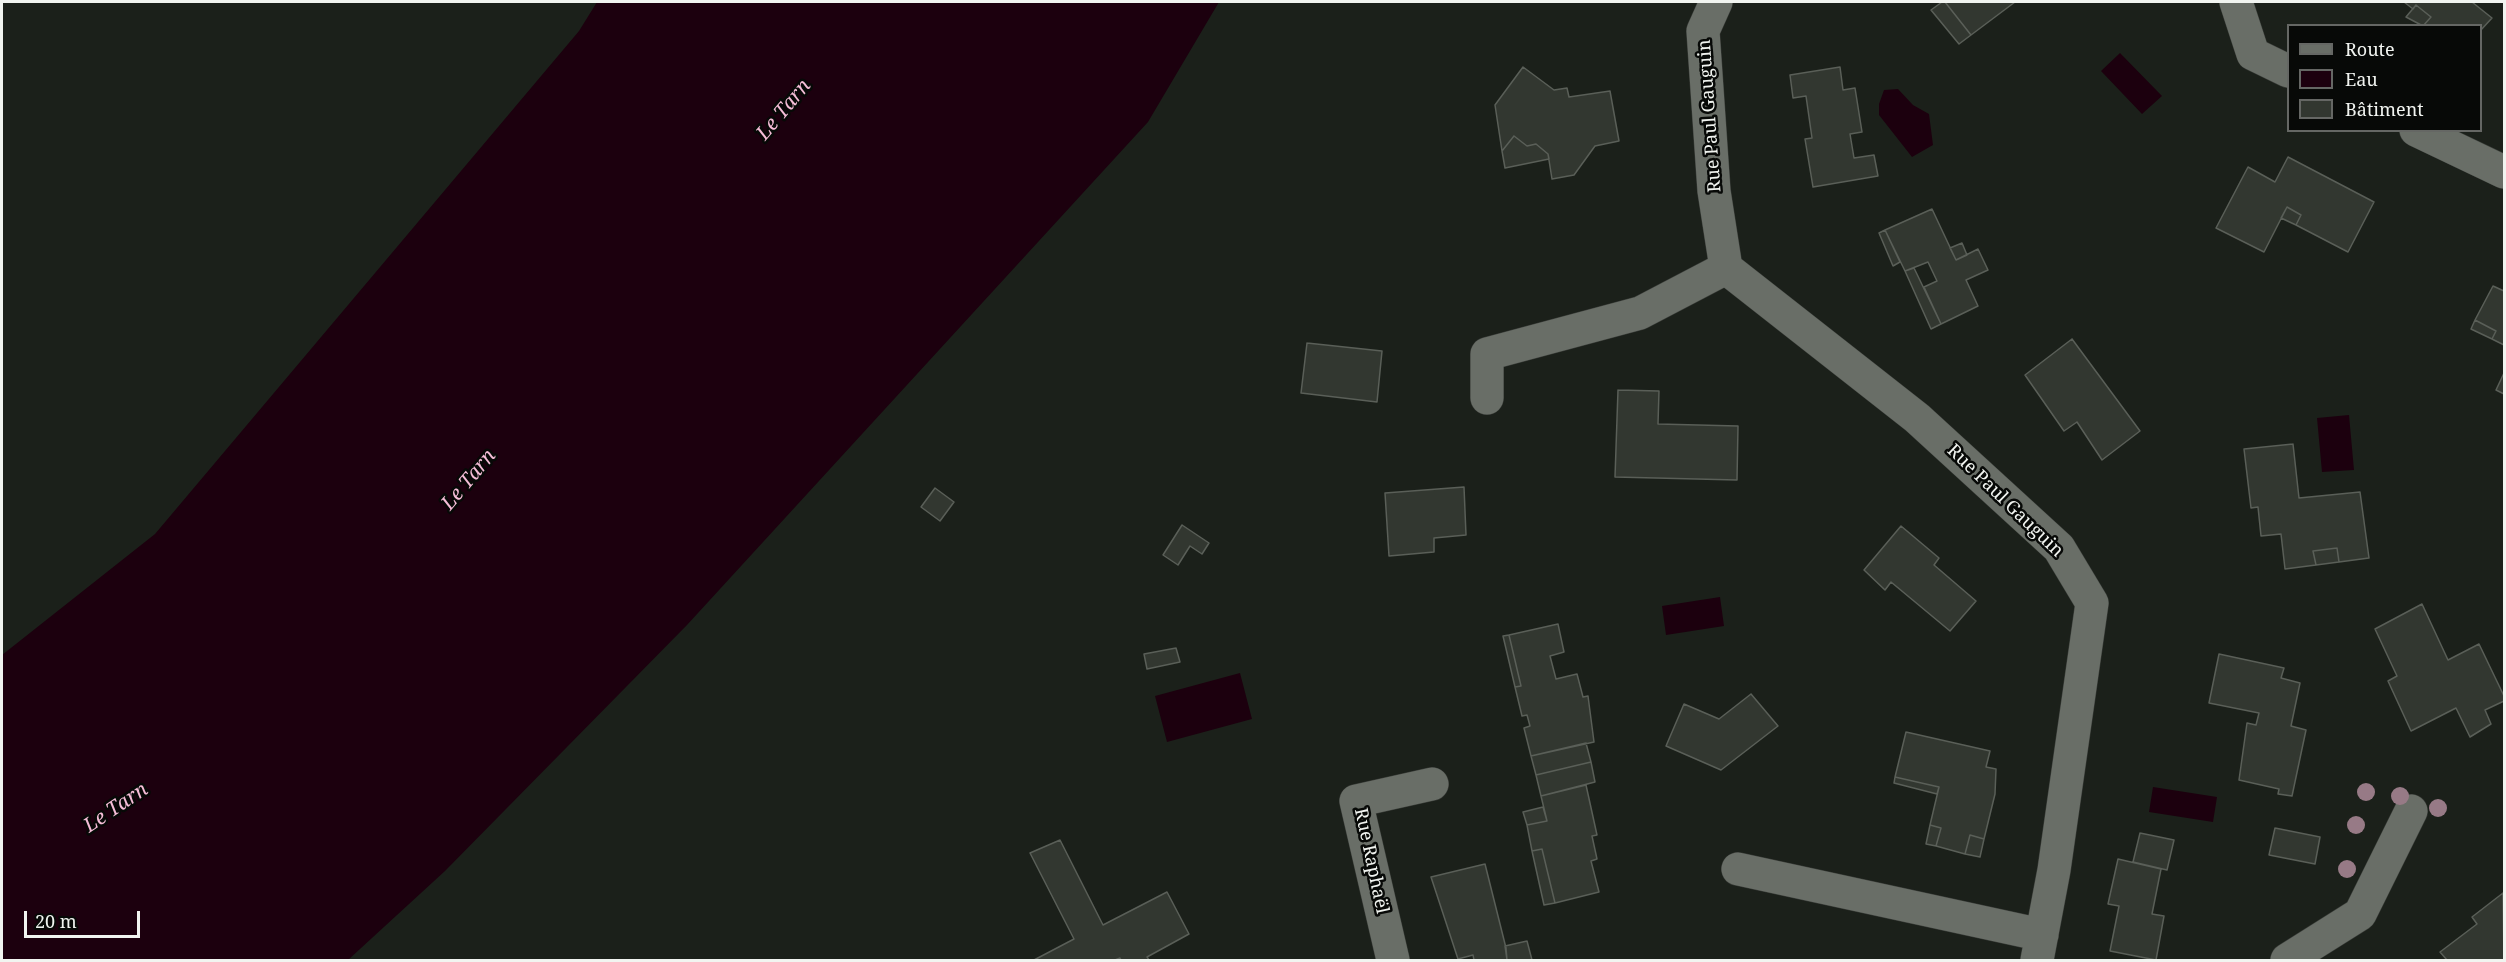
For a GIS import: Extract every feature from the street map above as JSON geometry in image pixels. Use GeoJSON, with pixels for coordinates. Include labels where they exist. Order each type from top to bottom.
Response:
{"type":"FeatureCollection","features":[{"type":"Feature","properties":{"kind":"street","name":"Rue Paul Gauguin"},"geometry":{"type":"LineString","coordinates":[[1716,2],[1703,31],[1714,191],[1726,268],[1917,418],[2059,548],[2092,603],[2054,870],[2039,948],[1738,869]]}},
{"type":"Feature","properties":{"kind":"street"},"geometry":{"type":"LineString","coordinates":[[2236,2],[2253,54],[2287,70]]}},
{"type":"Feature","properties":{"kind":"street"},"geometry":{"type":"LineString","coordinates":[[2420,132],[2505,172]]}},
{"type":"Feature","properties":{"kind":"street"},"geometry":{"type":"LineString","coordinates":[[1487,399],[1487,354],[1640,313],[1726,268]]}},
{"type":"Feature","properties":{"kind":"street","name":"Rue Raphaël"},"geometry":{"type":"LineString","coordinates":[[1393,960],[1356,801],[1432,784]]}},
{"type":"Feature","properties":{"kind":"street"},"geometry":{"type":"LineString","coordinates":[[2287,960],[2360,914],[2411,811]]}},
{"type":"Feature","properties":{"kind":"water","name":"Le Tarn"},"geometry":{"type":"Polygon","coordinates":[[[597,2],[1219,2],[1148,122],[687,625],[445,871],[348,960],[2,960],[2,655],[155,534],[579,31],[597,2]]]}},
{"type":"Feature","properties":{"kind":"water"},"geometry":{"type":"Polygon","coordinates":[[[2120,53],[2162,96],[2142,114],[2101,71],[2120,53]]]}},
{"type":"Feature","properties":{"kind":"water"},"geometry":{"type":"Polygon","coordinates":[[[1898,89],[1913,105],[1929,114],[1933,145],[1912,157],[1879,115],[1879,104],[1884,90],[1898,89]]]}},
{"type":"Feature","properties":{"kind":"water"},"geometry":{"type":"Polygon","coordinates":[[[2349,415],[2354,470],[2322,472],[2317,418],[2349,415]]]}},
{"type":"Feature","properties":{"kind":"water"},"geometry":{"type":"Polygon","coordinates":[[[1720,597],[1724,626],[1666,635],[1662,606],[1720,597]]]}},
{"type":"Feature","properties":{"kind":"water"},"geometry":{"type":"Polygon","coordinates":[[[1240,673],[1252,719],[1167,742],[1155,696],[1240,673]]]}},
{"type":"Feature","properties":{"kind":"water"},"geometry":{"type":"Polygon","coordinates":[[[2153,787],[2217,797],[2213,822],[2149,812],[2153,787]]]}},
{"type":"Feature","properties":{"kind":"building"},"geometry":{"type":"Polygon","coordinates":[[[1945,2],[1971,35],[1959,44],[1931,10],[1945,2]]]}},
{"type":"Feature","properties":{"kind":"building"},"geometry":{"type":"Polygon","coordinates":[[[1945,2],[2015,2],[1971,35],[1945,2]]]}},
{"type":"Feature","properties":{"kind":"building"},"geometry":{"type":"Polygon","coordinates":[[[2404,2],[2472,2],[2492,18],[2482,29],[2482,24],[2425,24],[2431,17],[2416,5],[2413,9],[2404,2]]]}},
{"type":"Feature","properties":{"kind":"building"},"geometry":{"type":"Polygon","coordinates":[[[2416,5],[2431,17],[2425,24],[2419,24],[2406,17],[2416,5]]]}},
{"type":"Feature","properties":{"kind":"building"},"geometry":{"type":"Polygon","coordinates":[[[1523,67],[1554,90],[1567,88],[1569,97],[1610,91],[1619,141],[1595,146],[1574,175],[1552,179],[1548,154],[1536,144],[1527,146],[1514,136],[1502,151],[1495,105],[1523,67]]]}},
{"type":"Feature","properties":{"kind":"building"},"geometry":{"type":"Polygon","coordinates":[[[1840,67],[1843,90],[1855,88],[1862,132],[1850,134],[1854,158],[1874,155],[1878,176],[1813,187],[1805,139],[1812,138],[1806,96],[1793,98],[1790,75],[1840,67]]]}},
{"type":"Feature","properties":{"kind":"building"},"geometry":{"type":"Polygon","coordinates":[[[1514,136],[1527,146],[1536,144],[1548,154],[1549,159],[1505,168],[1502,151],[1514,136]]]}},
{"type":"Feature","properties":{"kind":"building"},"geometry":{"type":"Polygon","coordinates":[[[2288,157],[2374,202],[2348,252],[2296,225],[2301,215],[2287,207],[2264,252],[2216,228],[2248,167],[2275,182],[2288,157]]]}},
{"type":"Feature","properties":{"kind":"building"},"geometry":{"type":"Polygon","coordinates":[[[2287,207],[2301,215],[2296,225],[2281,218],[2287,207]]]}},
{"type":"Feature","properties":{"kind":"building"},"geometry":{"type":"Polygon","coordinates":[[[1932,209],[1956,260],[1978,249],[1988,270],[1966,280],[1978,306],[1941,324],[1924,287],[1937,281],[1928,262],[1905,271],[1885,230],[1932,209]]]}},
{"type":"Feature","properties":{"kind":"building"},"geometry":{"type":"Polygon","coordinates":[[[1885,230],[1900,262],[1893,266],[1879,233],[1885,230]]]}},
{"type":"Feature","properties":{"kind":"building"},"geometry":{"type":"Polygon","coordinates":[[[1962,243],[1967,255],[1956,260],[1950,248],[1962,243]]]}},
{"type":"Feature","properties":{"kind":"building"},"geometry":{"type":"Polygon","coordinates":[[[1914,268],[1941,324],[1931,329],[1905,271],[1914,268]]]}},
{"type":"Feature","properties":{"kind":"building"},"geometry":{"type":"Polygon","coordinates":[[[2493,286],[2504,291],[2504,345],[2492,339],[2496,331],[2475,320],[2493,286]]]}},
{"type":"Feature","properties":{"kind":"building"},"geometry":{"type":"Polygon","coordinates":[[[2475,320],[2496,331],[2492,339],[2471,329],[2475,320]]]}},
{"type":"Feature","properties":{"kind":"building"},"geometry":{"type":"Polygon","coordinates":[[[2072,339],[2140,431],[2102,460],[2077,422],[2064,431],[2025,375],[2072,339]]]}},
{"type":"Feature","properties":{"kind":"building"},"geometry":{"type":"Polygon","coordinates":[[[1307,343],[1382,351],[1377,402],[1301,393],[1307,343]]]}},
{"type":"Feature","properties":{"kind":"building"},"geometry":{"type":"Polygon","coordinates":[[[2504,373],[2504,394],[2496,390],[2504,373]]]}},
{"type":"Feature","properties":{"kind":"building"},"geometry":{"type":"Polygon","coordinates":[[[1618,390],[1659,391],[1658,424],[1738,426],[1737,480],[1615,477],[1618,390]]]}},
{"type":"Feature","properties":{"kind":"building"},"geometry":{"type":"Polygon","coordinates":[[[2293,444],[2299,498],[2360,492],[2369,558],[2339,562],[2337,548],[2313,551],[2316,565],[2285,569],[2281,534],[2261,536],[2258,507],[2251,508],[2244,449],[2293,444]]]}},
{"type":"Feature","properties":{"kind":"building"},"geometry":{"type":"Polygon","coordinates":[[[1464,487],[1466,535],[1434,538],[1434,552],[1389,556],[1385,493],[1464,487]]]}},
{"type":"Feature","properties":{"kind":"building"},"geometry":{"type":"Polygon","coordinates":[[[935,488],[954,502],[940,521],[921,507],[935,488]]]}},
{"type":"Feature","properties":{"kind":"building"},"geometry":{"type":"Polygon","coordinates":[[[1182,525],[1209,543],[1202,554],[1190,546],[1178,565],[1163,555],[1182,525]]]}},
{"type":"Feature","properties":{"kind":"building"},"geometry":{"type":"Polygon","coordinates":[[[1901,526],[1939,558],[1934,565],[1976,601],[1950,631],[1891,582],[1885,590],[1864,570],[1901,526]]]}},
{"type":"Feature","properties":{"kind":"building"},"geometry":{"type":"Polygon","coordinates":[[[2337,548],[2339,562],[2316,565],[2313,551],[2337,548]]]}},
{"type":"Feature","properties":{"kind":"building"},"geometry":{"type":"Polygon","coordinates":[[[2422,604],[2448,660],[2479,644],[2504,696],[2504,701],[2485,710],[2491,724],[2470,737],[2456,708],[2411,731],[2388,681],[2397,676],[2375,629],[2422,604]]]}},
{"type":"Feature","properties":{"kind":"building"},"geometry":{"type":"Polygon","coordinates":[[[1558,624],[1564,652],[1550,656],[1556,679],[1577,674],[1583,697],[1588,696],[1594,742],[1531,756],[1524,728],[1530,726],[1527,715],[1522,716],[1515,687],[1521,686],[1509,635],[1558,624]]]}},
{"type":"Feature","properties":{"kind":"building"},"geometry":{"type":"Polygon","coordinates":[[[1509,635],[1521,686],[1515,687],[1503,636],[1509,635]]]}},
{"type":"Feature","properties":{"kind":"building"},"geometry":{"type":"Polygon","coordinates":[[[1176,648],[1180,662],[1147,669],[1144,654],[1176,648]]]}},
{"type":"Feature","properties":{"kind":"building"},"geometry":{"type":"Polygon","coordinates":[[[2219,654],[2284,668],[2281,678],[2300,683],[2291,726],[2306,730],[2292,796],[2278,794],[2279,789],[2239,780],[2247,723],[2256,725],[2259,713],[2209,703],[2219,654]]]}},
{"type":"Feature","properties":{"kind":"building"},"geometry":{"type":"Polygon","coordinates":[[[1751,694],[1778,726],[1721,770],[1666,746],[1684,704],[1719,719],[1751,694]]]}},
{"type":"Feature","properties":{"kind":"building"},"geometry":{"type":"Polygon","coordinates":[[[1906,732],[1990,751],[1986,767],[1996,769],[1995,794],[1984,839],[1970,835],[1965,854],[1936,846],[1941,828],[1930,825],[1939,787],[1895,777],[1906,732]]]}},
{"type":"Feature","properties":{"kind":"building"},"geometry":{"type":"Polygon","coordinates":[[[1586,743],[1591,762],[1536,775],[1531,756],[1586,743]]]}},
{"type":"Feature","properties":{"kind":"building"},"geometry":{"type":"Polygon","coordinates":[[[1591,762],[1595,782],[1541,796],[1536,775],[1591,762]]]}},
{"type":"Feature","properties":{"kind":"building"},"geometry":{"type":"Polygon","coordinates":[[[1895,777],[1939,787],[1937,794],[1894,783],[1895,777]]]}},
{"type":"Feature","properties":{"kind":"building"},"geometry":{"type":"Polygon","coordinates":[[[1586,785],[1597,835],[1592,836],[1597,859],[1591,861],[1599,892],[1555,903],[1542,849],[1532,851],[1527,825],[1547,821],[1541,796],[1586,785]]]}},
{"type":"Feature","properties":{"kind":"building"},"geometry":{"type":"Polygon","coordinates":[[[1543,807],[1547,821],[1527,825],[1523,812],[1543,807]]]}},
{"type":"Feature","properties":{"kind":"building"},"geometry":{"type":"Polygon","coordinates":[[[1930,825],[1941,828],[1936,846],[1926,844],[1930,825]]]}},
{"type":"Feature","properties":{"kind":"building"},"geometry":{"type":"Polygon","coordinates":[[[2275,828],[2320,837],[2315,864],[2269,855],[2275,828]]]}},
{"type":"Feature","properties":{"kind":"building"},"geometry":{"type":"Polygon","coordinates":[[[2140,833],[2174,840],[2167,870],[2133,862],[2140,833]]]}},
{"type":"Feature","properties":{"kind":"building"},"geometry":{"type":"Polygon","coordinates":[[[1970,835],[1984,839],[1980,857],[1965,854],[1970,835]]]}},
{"type":"Feature","properties":{"kind":"building"},"geometry":{"type":"Polygon","coordinates":[[[1060,840],[1103,925],[1167,892],[1189,934],[1147,957],[1149,960],[1121,960],[1120,958],[1115,960],[1034,960],[1074,939],[1030,853],[1060,840]]]}},
{"type":"Feature","properties":{"kind":"building"},"geometry":{"type":"Polygon","coordinates":[[[1542,849],[1555,903],[1544,905],[1532,851],[1542,849]]]}},
{"type":"Feature","properties":{"kind":"building"},"geometry":{"type":"Polygon","coordinates":[[[2118,859],[2161,869],[2152,914],[2164,916],[2156,960],[2110,951],[2119,906],[2108,904],[2118,859]]]}},
{"type":"Feature","properties":{"kind":"building"},"geometry":{"type":"Polygon","coordinates":[[[1485,864],[1507,960],[1474,960],[1473,955],[1458,959],[1431,877],[1485,864]]]}},
{"type":"Feature","properties":{"kind":"building"},"geometry":{"type":"Polygon","coordinates":[[[2503,893],[2504,960],[2447,960],[2440,952],[2477,924],[2472,917],[2503,893]]]}},
{"type":"Feature","properties":{"kind":"building"},"geometry":{"type":"Polygon","coordinates":[[[1527,941],[1532,960],[1507,960],[1505,946],[1527,941]]]}}]}
